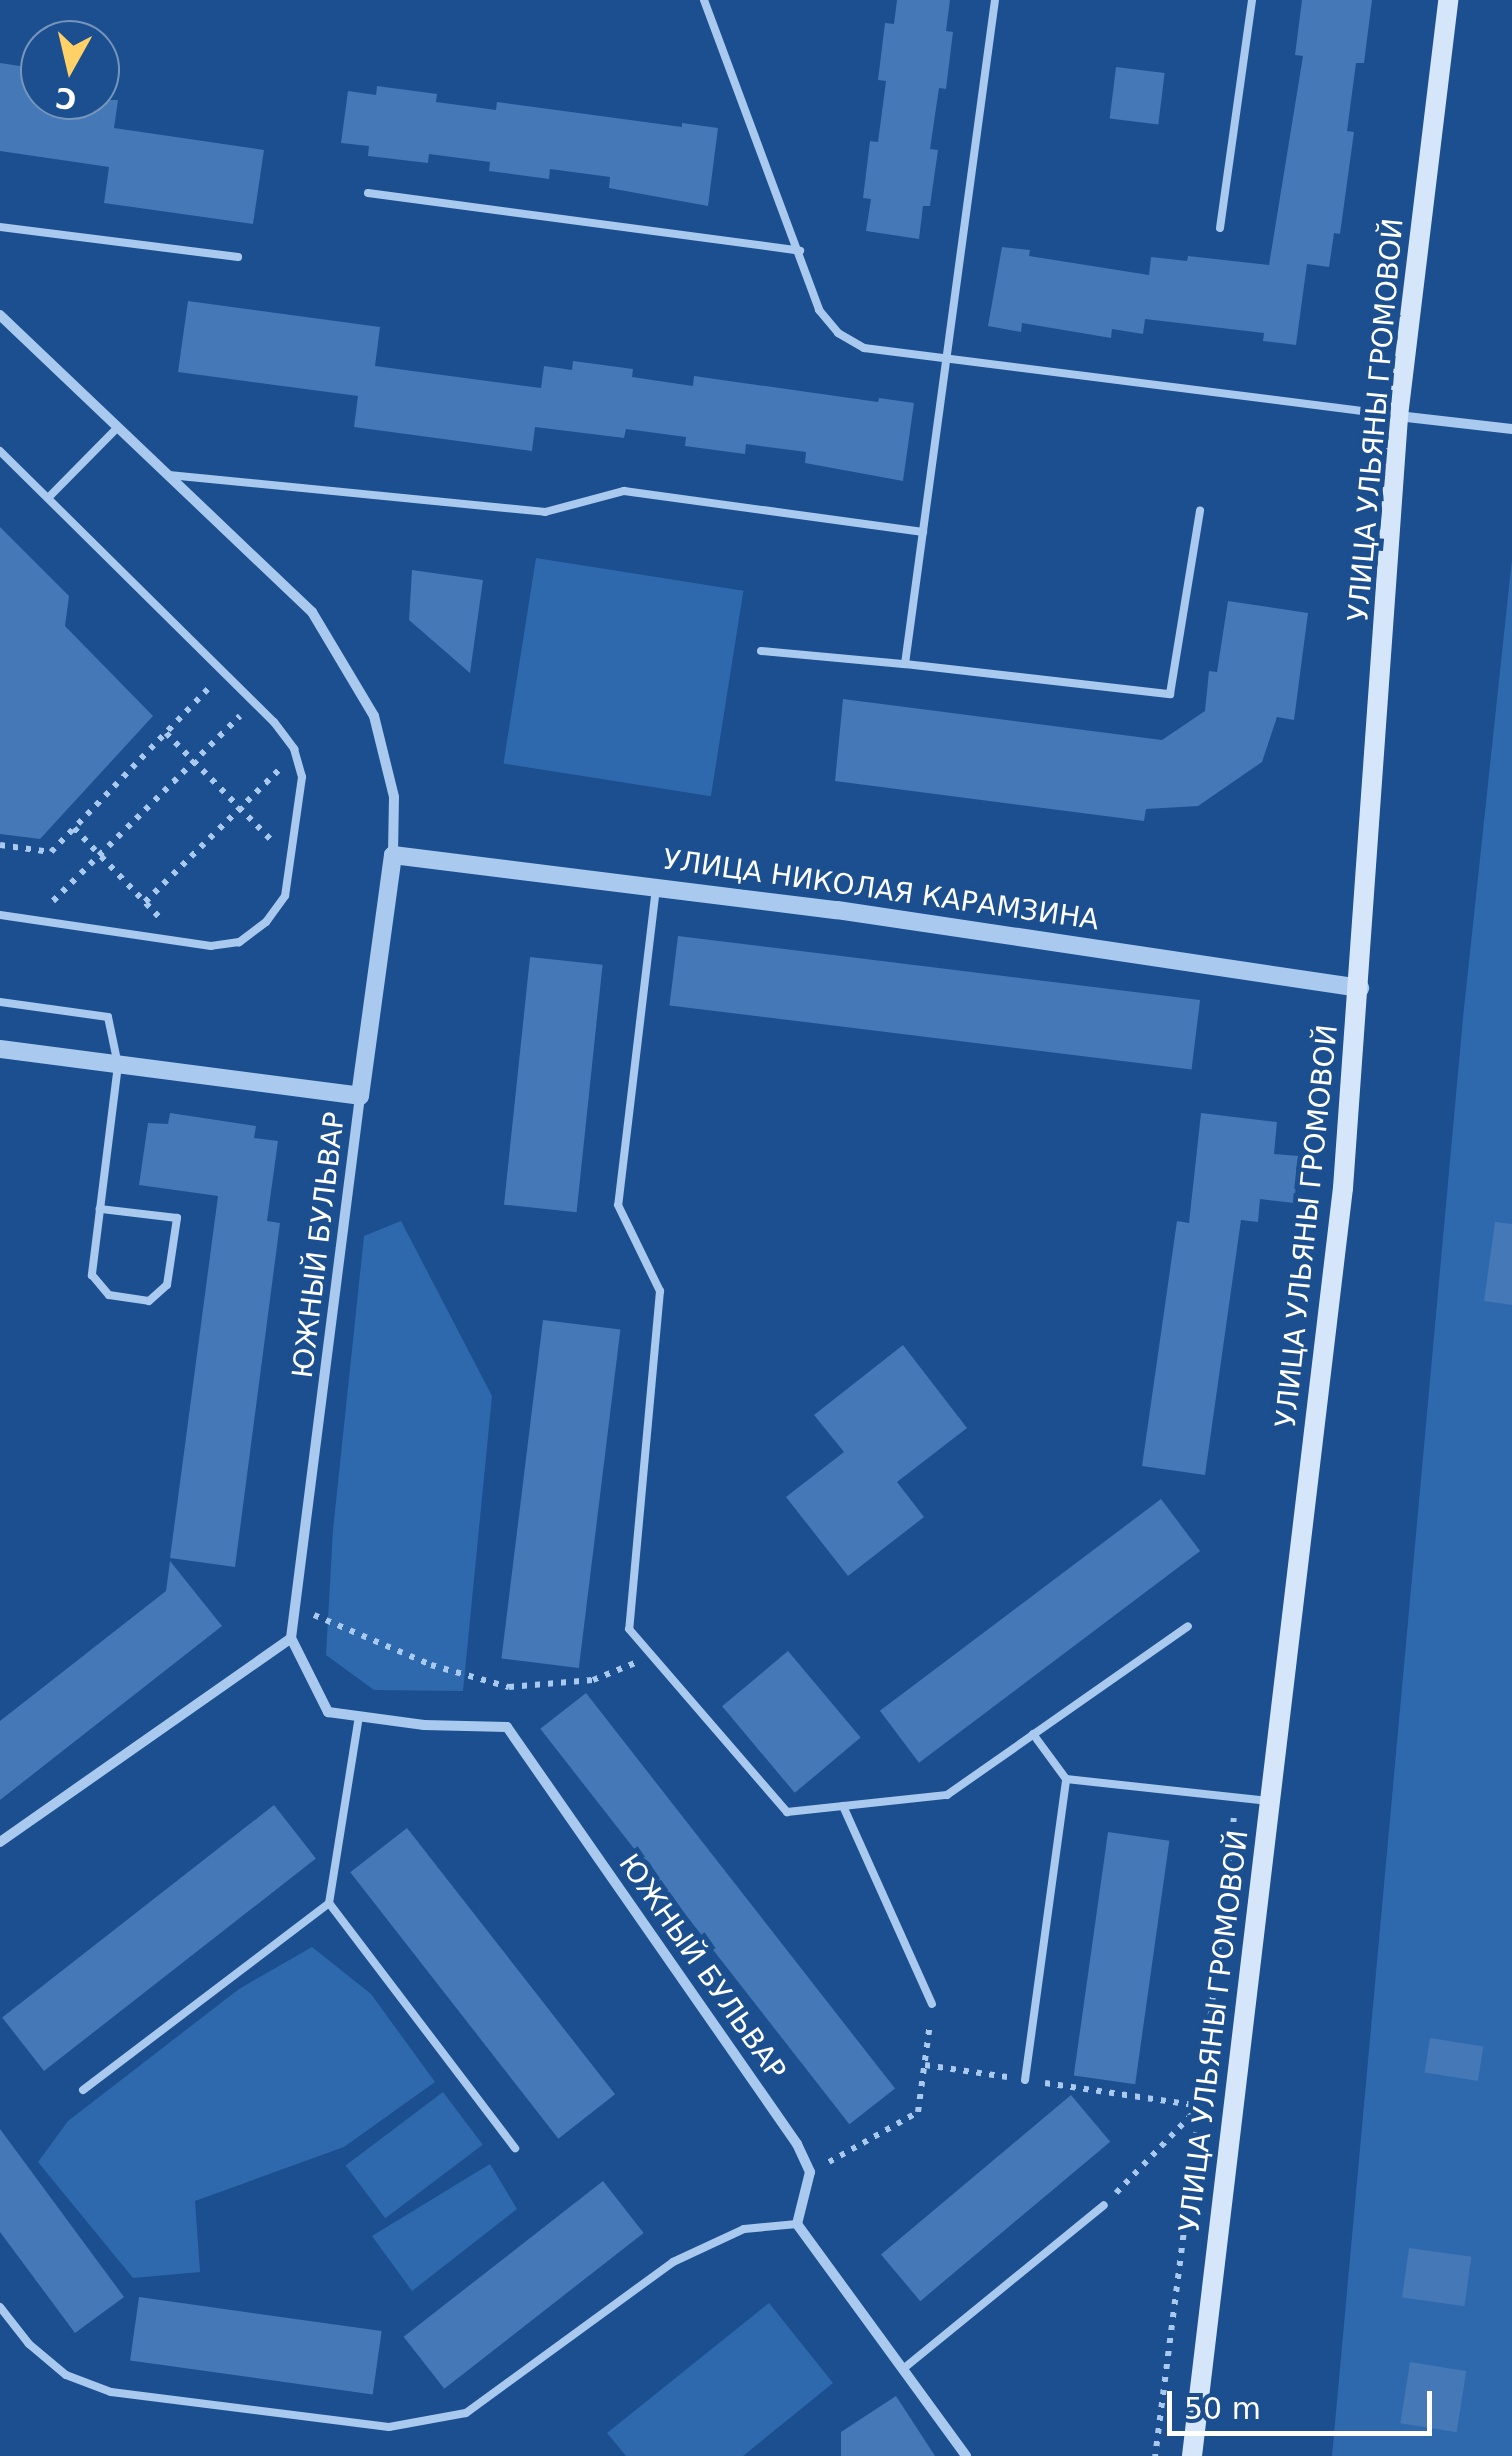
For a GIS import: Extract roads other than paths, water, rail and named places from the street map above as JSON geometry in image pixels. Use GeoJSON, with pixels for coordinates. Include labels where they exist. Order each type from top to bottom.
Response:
{"type":"FeatureCollection","features":[{"type":"Feature","properties":{"kind":"main road","name":"УЛИЦА УЛЬЯНЫ ГРОМОВОЙ"},"geometry":{"type":"LineString","coordinates":[[1192,2456],[1343,1188],[1398,416],[1448,0]]}},
{"type":"Feature","properties":{"kind":"street"},"geometry":{"type":"LineString","coordinates":[[0,315],[312,612],[351,671],[374,716],[387,756],[394,797],[393,855],[360,1096],[0,1049]]}},
{"type":"Feature","properties":{"kind":"street"},"geometry":{"type":"LineString","coordinates":[[1398,416],[1512,430]]}},
{"type":"Feature","properties":{"kind":"street","name":"УЛИЦА НИКОЛАЯ КАРАМЗИНА"},"geometry":{"type":"LineString","coordinates":[[393,855],[656,886],[1360,988]]}},
{"type":"Feature","properties":{"kind":"street","name":"ЮЖНЫЙ БУЛЬВАР"},"geometry":{"type":"LineString","coordinates":[[360,1096],[291,1638],[328,1712],[424,1726],[507,1727],[798,2144],[810,2172],[797,2224]]}},
{"type":"Feature","properties":{"kind":"street"},"geometry":{"type":"LineString","coordinates":[[0,1842],[291,1638]]}},
{"type":"Feature","properties":{"kind":"street"},"geometry":{"type":"LineString","coordinates":[[797,2224],[966,2456]]}},
{"type":"Feature","properties":{"kind":"lane"},"geometry":{"type":"LineString","coordinates":[[704,0],[819,310],[838,333],[864,348],[1398,416]]}},
{"type":"Feature","properties":{"kind":"lane"},"geometry":{"type":"LineString","coordinates":[[906,664],[995,0]]}},
{"type":"Feature","properties":{"kind":"lane"},"geometry":{"type":"LineString","coordinates":[[1220,228],[1252,0]]}},
{"type":"Feature","properties":{"kind":"lane"},"geometry":{"type":"LineString","coordinates":[[368,193],[800,251]]}},
{"type":"Feature","properties":{"kind":"lane"},"geometry":{"type":"LineString","coordinates":[[0,227],[238,257]]}},
{"type":"Feature","properties":{"kind":"lane"},"geometry":{"type":"LineString","coordinates":[[48,498],[117,428]]}},
{"type":"Feature","properties":{"kind":"lane"},"geometry":{"type":"LineString","coordinates":[[0,451],[274,722],[299,762],[300,795],[285,896],[266,922],[239,942],[211,946],[0,914]]}},
{"type":"Feature","properties":{"kind":"lane"},"geometry":{"type":"LineString","coordinates":[[169,475],[545,512],[624,491],[923,532]]}},
{"type":"Feature","properties":{"kind":"lane"},"geometry":{"type":"LineString","coordinates":[[761,651],[1170,694],[1200,510]]}},
{"type":"Feature","properties":{"kind":"lane"},"geometry":{"type":"LineString","coordinates":[[656,886],[618,1205],[660,1291],[629,1629],[788,1812],[947,1795],[1188,1626]]}},
{"type":"Feature","properties":{"kind":"lane"},"geometry":{"type":"LineString","coordinates":[[0,1002],[108,1016],[118,1064],[100,1208],[92,1275],[110,1295],[149,1301],[167,1285],[178,1218],[100,1208]]}},
{"type":"Feature","properties":{"kind":"lane"},"geometry":{"type":"LineString","coordinates":[[83,2090],[329,1903],[359,1716]]}},
{"type":"Feature","properties":{"kind":"lane"},"geometry":{"type":"LineString","coordinates":[[1025,2080],[1066,1778],[1033,1734]]}},
{"type":"Feature","properties":{"kind":"lane"},"geometry":{"type":"LineString","coordinates":[[1066,1778],[1269,1800]]}},
{"type":"Feature","properties":{"kind":"lane"},"geometry":{"type":"LineString","coordinates":[[842,1806],[932,2004]]}},
{"type":"Feature","properties":{"kind":"lane"},"geometry":{"type":"LineString","coordinates":[[329,1903],[515,2148]]}},
{"type":"Feature","properties":{"kind":"lane"},"geometry":{"type":"LineString","coordinates":[[903,2369],[1104,2204]]}},
{"type":"Feature","properties":{"kind":"lane"},"geometry":{"type":"LineString","coordinates":[[0,2308],[29,2344],[66,2375],[111,2392],[388,2427],[466,2413],[673,2262],[744,2229],[797,2224]]}}]}
